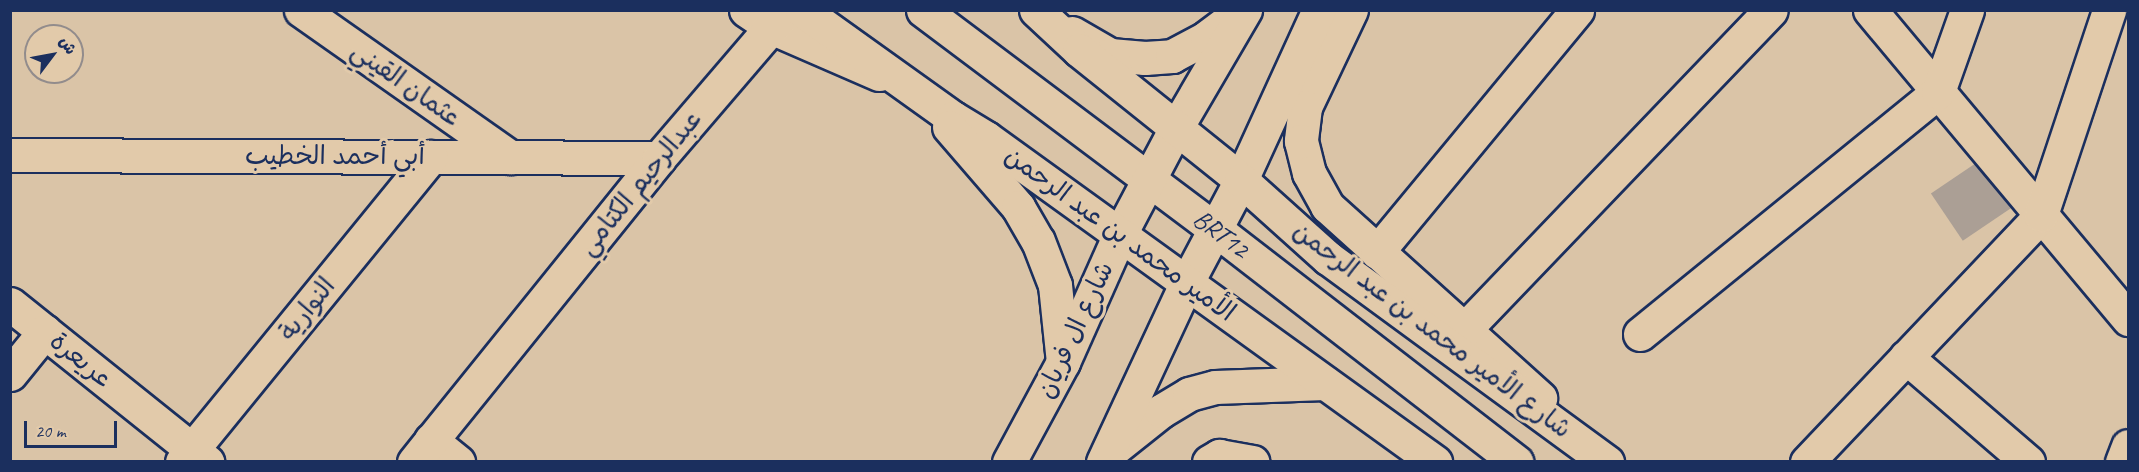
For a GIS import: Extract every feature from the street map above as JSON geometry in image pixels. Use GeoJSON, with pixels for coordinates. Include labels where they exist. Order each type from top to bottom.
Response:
{"type":"FeatureCollection","features":[{"type":"Feature","properties":{"kind":"street","name":"عثمان القيني"},"geometry":{"type":"LineString","coordinates":[[301,10],[510,158]]}},
{"type":"Feature","properties":{"kind":"street","name":"الأمير محمد بن عبد الرحمن"},"geometry":{"type":"LineString","coordinates":[[802,10],[986,138],[1435,462]]}},
{"type":"Feature","properties":{"kind":"street","name":"BRT12"},"geometry":{"type":"LineString","coordinates":[[923,10],[1215,229],[1517,462]]}},
{"type":"Feature","properties":{"kind":"street","name":"شارع ال فريان"},"geometry":{"type":"LineString","coordinates":[[1039,13],[1110,55],[1144,58],[1172,56],[1207,37],[1243,10]]}},
{"type":"Feature","properties":{"kind":"street","name":"شارع ال فريان"},"geometry":{"type":"LineString","coordinates":[[1010,462],[1063,362],[1119,234],[1243,10]]}},
{"type":"Feature","properties":{"kind":"street"},"geometry":{"type":"LineString","coordinates":[[1104,458],[1187,282],[1241,180],[1319,10]]}},
{"type":"Feature","properties":{"kind":"street"},"geometry":{"type":"LineString","coordinates":[[1351,10],[1305,107],[1301,141],[1309,173],[1327,206],[1609,462]]}},
{"type":"Feature","properties":{"kind":"street"},"geometry":{"type":"LineString","coordinates":[[1377,252],[1576,10]]}},
{"type":"Feature","properties":{"kind":"street"},"geometry":{"type":"LineString","coordinates":[[1464,330],[1771,10]]}},
{"type":"Feature","properties":{"kind":"street"},"geometry":{"type":"LineString","coordinates":[[1870,10],[2128,319]]}},
{"type":"Feature","properties":{"kind":"street"},"geometry":{"type":"LineString","coordinates":[[1640,334],[1938,92],[1966,10]]}},
{"type":"Feature","properties":{"kind":"street"},"geometry":{"type":"LineString","coordinates":[[1808,462],[2041,215],[2109,10]]}},
{"type":"Feature","properties":{"kind":"street","name":"شارع الأمير محمد بن عبد الرحمن"},"geometry":{"type":"LineString","coordinates":[[1039,13],[1079,50],[1241,180],[1328,258],[1609,462]]}},
{"type":"Feature","properties":{"kind":"street","name":"عبدالرحيم الكتامي"},"geometry":{"type":"LineString","coordinates":[[422,451],[659,158],[767,16],[917,92]]}},
{"type":"Feature","properties":{"kind":"street"},"geometry":{"type":"LineString","coordinates":[[917,92],[1018,207],[1038,241],[1055,285],[1063,362]]}},
{"type":"Feature","properties":{"kind":"street","name":"أبي أحمد الخطيب"},"geometry":{"type":"LineString","coordinates":[[10,155],[659,158]]}},
{"type":"Feature","properties":{"kind":"street","name":"النوارية"},"geometry":{"type":"LineString","coordinates":[[194,458],[431,157]]}},
{"type":"Feature","properties":{"kind":"street","name":"عريعرة"},"geometry":{"type":"LineString","coordinates":[[10,304],[194,458]]}},
{"type":"Feature","properties":{"kind":"street"},"geometry":{"type":"LineString","coordinates":[[10,374],[45,331]]}},
{"type":"Feature","properties":{"kind":"street"},"geometry":{"type":"LineString","coordinates":[[1906,357],[2028,462]]}},
{"type":"Feature","properties":{"kind":"street"},"geometry":{"type":"LineString","coordinates":[[1104,458],[1161,411],[1189,394],[1215,387],[1325,383]]}},
{"type":"Feature","properties":{"kind":"street"},"geometry":{"type":"LineString","coordinates":[[2122,462],[2128,446]]}},
{"type":"Feature","properties":{"kind":"street"},"geometry":{"type":"LineString","coordinates":[[422,451],[458,462]]}},
{"type":"Feature","properties":{"kind":"street"},"geometry":{"type":"LineString","coordinates":[[1209,462],[1219,456],[1252,462]]}},
{"type":"Feature","properties":{"kind":"building"},"geometry":{"type":"Polygon","coordinates":[[[1979,161],[2011,208],[1963,241],[1931,193],[1979,161]]]}}]}
